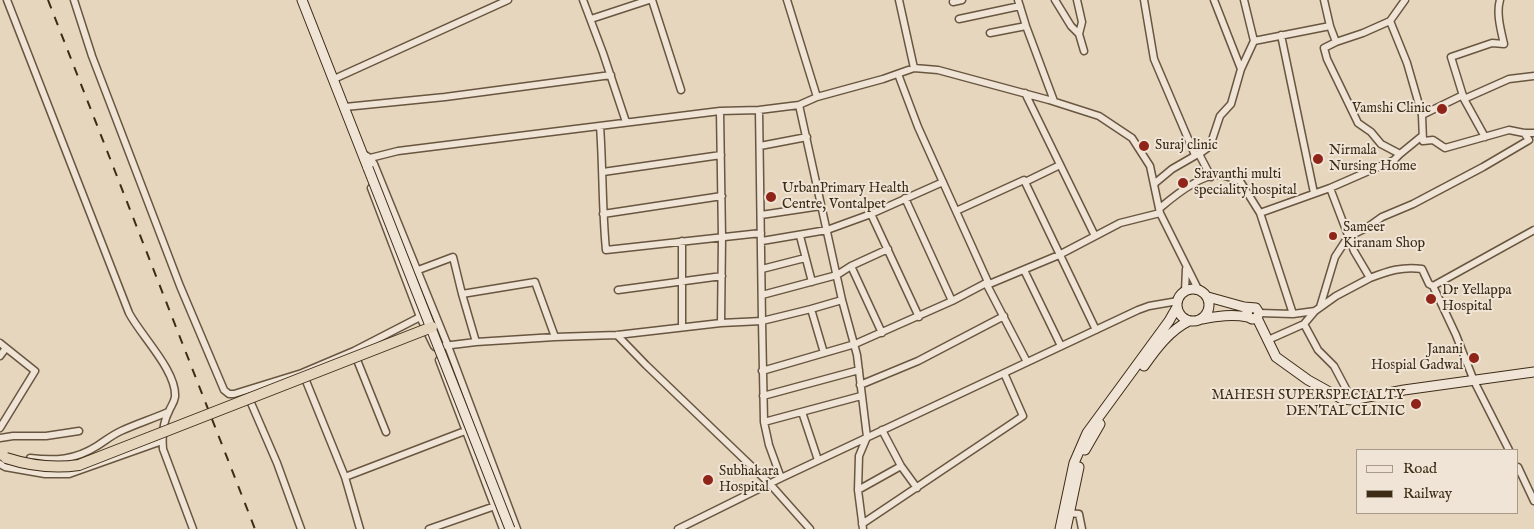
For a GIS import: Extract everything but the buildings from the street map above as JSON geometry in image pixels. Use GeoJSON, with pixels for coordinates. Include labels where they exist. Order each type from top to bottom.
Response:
{"type":"FeatureCollection","features":[{"type":"Feature","properties":{"kind":"main road"},"geometry":{"type":"LineString","coordinates":[[302,0],[366,155],[368,168],[510,529]]}},
{"type":"Feature","properties":{"kind":"main road"},"geometry":{"type":"LineString","coordinates":[[1060,529],[1074,463],[1087,433],[1169,321],[1185,291],[1198,289],[1208,297],[1254,314],[1276,357],[1308,380],[1342,399],[1352,400],[1404,390],[1534,372]]}},
{"type":"Feature","properties":{"kind":"main road"},"geometry":{"type":"LineString","coordinates":[[1202,319],[1207,315],[1209,309],[1210,302],[1208,297]]}},
{"type":"Feature","properties":{"kind":"main road"},"geometry":{"type":"LineString","coordinates":[[1177,304],[1184,318],[1189,321]]}},
{"type":"Feature","properties":{"kind":"main road"},"geometry":{"type":"LineString","coordinates":[[1066,529],[1080,465],[1087,445],[1098,427],[1168,336],[1182,324],[1189,321],[1219,315],[1254,314]]}},
{"type":"Feature","properties":{"kind":"main road"},"geometry":{"type":"LineString","coordinates":[[3,461],[55,467],[79,465],[432,327]]}},
{"type":"Feature","properties":{"kind":"street"},"geometry":{"type":"LineString","coordinates":[[7,0],[129,313],[168,372],[175,393],[174,403],[164,423],[163,449],[193,529]]}},
{"type":"Feature","properties":{"kind":"street"},"geometry":{"type":"LineString","coordinates":[[74,0],[92,56],[180,286],[224,390],[229,394],[302,373],[354,351],[420,317]]}},
{"type":"Feature","properties":{"kind":"street"},"geometry":{"type":"LineString","coordinates":[[334,79],[508,0]]}},
{"type":"Feature","properties":{"kind":"street"},"geometry":{"type":"LineString","coordinates":[[583,0],[626,122]]}},
{"type":"Feature","properties":{"kind":"street"},"geometry":{"type":"LineString","coordinates":[[591,19],[651,0],[681,90]]}},
{"type":"Feature","properties":{"kind":"street"},"geometry":{"type":"LineString","coordinates":[[786,0],[817,97]]}},
{"type":"Feature","properties":{"kind":"street"},"geometry":{"type":"LineString","coordinates":[[899,0],[914,68]]}},
{"type":"Feature","properties":{"kind":"street"},"geometry":{"type":"LineString","coordinates":[[953,2],[962,0]]}},
{"type":"Feature","properties":{"kind":"street"},"geometry":{"type":"LineString","coordinates":[[1055,0],[1071,26],[1079,34],[1084,51]]}},
{"type":"Feature","properties":{"kind":"street"},"geometry":{"type":"LineString","coordinates":[[1077,0],[1082,22],[1079,34]]}},
{"type":"Feature","properties":{"kind":"street"},"geometry":{"type":"LineString","coordinates":[[1144,0],[1154,59],[1197,154],[1212,177]]}},
{"type":"Feature","properties":{"kind":"street"},"geometry":{"type":"LineString","coordinates":[[1214,0],[1241,68]]}},
{"type":"Feature","properties":{"kind":"street"},"geometry":{"type":"LineString","coordinates":[[1154,184],[1172,169],[1210,146],[1220,116],[1231,104],[1241,68],[1254,41],[1244,0]]}},
{"type":"Feature","properties":{"kind":"street"},"geometry":{"type":"LineString","coordinates":[[1324,0],[1336,42]]}},
{"type":"Feature","properties":{"kind":"street"},"geometry":{"type":"LineString","coordinates":[[1400,154],[1381,144],[1358,123],[1327,59],[1324,48],[1390,21],[1404,0]]}},
{"type":"Feature","properties":{"kind":"street"},"geometry":{"type":"LineString","coordinates":[[1485,138],[1464,97],[1451,57],[1492,43],[1504,44],[1500,25],[1500,0]]}},
{"type":"Feature","properties":{"kind":"street"},"geometry":{"type":"LineString","coordinates":[[959,19],[1019,3],[1054,101]]}},
{"type":"Feature","properties":{"kind":"street"},"geometry":{"type":"LineString","coordinates":[[1390,21],[1407,63],[1422,115],[1423,141]]}},
{"type":"Feature","properties":{"kind":"street"},"geometry":{"type":"LineString","coordinates":[[990,33],[1026,26]]}},
{"type":"Feature","properties":{"kind":"street"},"geometry":{"type":"LineString","coordinates":[[1254,41],[1330,26]]}},
{"type":"Feature","properties":{"kind":"street"},"geometry":{"type":"LineString","coordinates":[[1281,35],[1314,193]]}},
{"type":"Feature","properties":{"kind":"street"},"geometry":{"type":"LineString","coordinates":[[366,155],[720,111],[759,110],[799,105],[817,97],[914,68],[938,70],[1054,101],[1099,116],[1132,138],[1150,166],[1160,210],[1198,289]]}},
{"type":"Feature","properties":{"kind":"street"},"geometry":{"type":"LineString","coordinates":[[898,74],[918,127],[987,283],[1027,362]]}},
{"type":"Feature","properties":{"kind":"street"},"geometry":{"type":"LineString","coordinates":[[345,107],[444,97],[611,75]]}},
{"type":"Feature","properties":{"kind":"street"},"geometry":{"type":"LineString","coordinates":[[1422,115],[1509,79],[1534,76]]}},
{"type":"Feature","properties":{"kind":"street"},"geometry":{"type":"LineString","coordinates":[[1025,93],[1095,236]]}},
{"type":"Feature","properties":{"kind":"street"},"geometry":{"type":"LineString","coordinates":[[799,105],[842,300],[855,344],[859,370],[867,437],[859,456],[858,490],[862,526],[1023,416],[1004,373]]}},
{"type":"Feature","properties":{"kind":"street"},"geometry":{"type":"LineString","coordinates":[[759,110],[762,241],[762,396],[764,422],[769,445],[781,478]]}},
{"type":"Feature","properties":{"kind":"street"},"geometry":{"type":"LineString","coordinates":[[720,111],[722,196],[721,323]]}},
{"type":"Feature","properties":{"kind":"street"},"geometry":{"type":"LineString","coordinates":[[600,126],[606,250],[761,233]]}},
{"type":"Feature","properties":{"kind":"street"},"geometry":{"type":"LineString","coordinates":[[1423,141],[1433,140],[1445,148],[1509,130],[1534,133]]}},
{"type":"Feature","properties":{"kind":"street"},"geometry":{"type":"LineString","coordinates":[[1317,309],[1335,257],[1348,237],[1368,227],[1382,217],[1413,204],[1529,140],[1524,133]]}},
{"type":"Feature","properties":{"kind":"street"},"geometry":{"type":"LineString","coordinates":[[1260,213],[1330,188],[1394,160],[1422,136],[1423,141]]}},
{"type":"Feature","properties":{"kind":"street"},"geometry":{"type":"LineString","coordinates":[[760,146],[807,137]]}},
{"type":"Feature","properties":{"kind":"street"},"geometry":{"type":"LineString","coordinates":[[366,155],[374,164],[448,346],[517,529]]}},
{"type":"Feature","properties":{"kind":"street"},"geometry":{"type":"LineString","coordinates":[[366,155],[364,169],[420,317],[435,347],[503,529]]}},
{"type":"Feature","properties":{"kind":"street"},"geometry":{"type":"LineString","coordinates":[[603,172],[721,155]]}},
{"type":"Feature","properties":{"kind":"street"},"geometry":{"type":"LineString","coordinates":[[956,211],[1060,165]]}},
{"type":"Feature","properties":{"kind":"street"},"geometry":{"type":"LineString","coordinates":[[762,371],[855,344],[882,333],[952,302],[987,283],[1059,255],[1120,223],[1160,210],[1183,189],[1220,175],[1240,181],[1260,213],[1294,314]]}},
{"type":"Feature","properties":{"kind":"street"},"geometry":{"type":"LineString","coordinates":[[762,241],[827,230],[871,214],[942,182]]}},
{"type":"Feature","properties":{"kind":"street"},"geometry":{"type":"LineString","coordinates":[[1025,182],[1096,330]]}},
{"type":"Feature","properties":{"kind":"street"},"geometry":{"type":"LineString","coordinates":[[1330,188],[1354,251],[1370,278]]}},
{"type":"Feature","properties":{"kind":"street"},"geometry":{"type":"LineString","coordinates":[[603,214],[722,196]]}},
{"type":"Feature","properties":{"kind":"street"},"geometry":{"type":"LineString","coordinates":[[905,198],[952,302]]}},
{"type":"Feature","properties":{"kind":"street"},"geometry":{"type":"LineString","coordinates":[[761,216],[821,206]]}},
{"type":"Feature","properties":{"kind":"street"},"geometry":{"type":"LineString","coordinates":[[871,214],[919,317]]}},
{"type":"Feature","properties":{"kind":"street"},"geometry":{"type":"LineString","coordinates":[[1433,286],[1534,230]]}},
{"type":"Feature","properties":{"kind":"street"},"geometry":{"type":"LineString","coordinates":[[800,236],[812,282]]}},
{"type":"Feature","properties":{"kind":"street"},"geometry":{"type":"LineString","coordinates":[[682,241],[682,327]]}},
{"type":"Feature","properties":{"kind":"street"},"geometry":{"type":"LineString","coordinates":[[762,295],[837,275],[851,266],[888,249]]}},
{"type":"Feature","properties":{"kind":"street"},"geometry":{"type":"LineString","coordinates":[[404,276],[453,257],[476,342]]}},
{"type":"Feature","properties":{"kind":"street"},"geometry":{"type":"LineString","coordinates":[[762,269],[805,258]]}},
{"type":"Feature","properties":{"kind":"street"},"geometry":{"type":"LineString","coordinates":[[1185,291],[1186,265]]}},
{"type":"Feature","properties":{"kind":"street"},"geometry":{"type":"LineString","coordinates":[[851,266],[882,333]]}},
{"type":"Feature","properties":{"kind":"street"},"geometry":{"type":"LineString","coordinates":[[1268,340],[1304,324],[1317,309],[1336,296],[1370,278],[1408,267],[1422,269],[1429,284],[1433,286],[1456,335],[1474,381],[1508,449]]}},
{"type":"Feature","properties":{"kind":"street"},"geometry":{"type":"LineString","coordinates":[[1024,270],[1061,346]]}},
{"type":"Feature","properties":{"kind":"street"},"geometry":{"type":"LineString","coordinates":[[618,290],[682,283],[722,276]]}},
{"type":"Feature","properties":{"kind":"street"},"geometry":{"type":"LineString","coordinates":[[462,294],[535,282],[555,337]]}},
{"type":"Feature","properties":{"kind":"street"},"geometry":{"type":"LineString","coordinates":[[435,347],[476,342],[618,335],[762,320],[842,300]]}},
{"type":"Feature","properties":{"kind":"street"},"geometry":{"type":"LineString","coordinates":[[678,529],[818,460],[1149,306],[1177,304]]}},
{"type":"Feature","properties":{"kind":"street"},"geometry":{"type":"LineString","coordinates":[[811,308],[824,353]]}},
{"type":"Feature","properties":{"kind":"street"},"geometry":{"type":"LineString","coordinates":[[1254,314],[1294,314],[1317,309]]}},
{"type":"Feature","properties":{"kind":"street"},"geometry":{"type":"LineString","coordinates":[[860,385],[918,362],[1004,316]]}},
{"type":"Feature","properties":{"kind":"street"},"geometry":{"type":"LineString","coordinates":[[1304,324],[1318,350],[1334,366],[1352,400]]}},
{"type":"Feature","properties":{"kind":"street"},"geometry":{"type":"LineString","coordinates":[[618,335],[646,365],[770,484],[810,529]]}},
{"type":"Feature","properties":{"kind":"street"},"geometry":{"type":"LineString","coordinates":[[0,356],[3,346],[35,370],[0,428]]}},
{"type":"Feature","properties":{"kind":"street"},"geometry":{"type":"LineString","coordinates":[[354,351],[386,432]]}},
{"type":"Feature","properties":{"kind":"street"},"geometry":{"type":"LineString","coordinates":[[762,396],[859,370]]}},
{"type":"Feature","properties":{"kind":"street"},"geometry":{"type":"LineString","coordinates":[[302,373],[345,478],[360,529]]}},
{"type":"Feature","properties":{"kind":"street"},"geometry":{"type":"LineString","coordinates":[[245,390],[277,463],[301,529]]}},
{"type":"Feature","properties":{"kind":"street"},"geometry":{"type":"LineString","coordinates":[[764,422],[861,396]]}},
{"type":"Feature","properties":{"kind":"street"},"geometry":{"type":"LineString","coordinates":[[30,458],[51,460],[74,458],[120,431],[168,412]]}},
{"type":"Feature","properties":{"kind":"street"},"geometry":{"type":"LineString","coordinates":[[802,412],[818,460]]}},
{"type":"Feature","properties":{"kind":"street"},"geometry":{"type":"LineString","coordinates":[[345,478],[465,430]]}},
{"type":"Feature","properties":{"kind":"street"},"geometry":{"type":"LineString","coordinates":[[882,430],[901,466],[917,488]]}},
{"type":"Feature","properties":{"kind":"street"},"geometry":{"type":"LineString","coordinates":[[0,438],[46,436],[79,431]]}},
{"type":"Feature","properties":{"kind":"street"},"geometry":{"type":"LineString","coordinates":[[3,461],[5,467],[46,474],[69,474],[162,442]]}},
{"type":"Feature","properties":{"kind":"street"},"geometry":{"type":"LineString","coordinates":[[858,490],[901,466]]}},
{"type":"Feature","properties":{"kind":"street"},"geometry":{"type":"LineString","coordinates":[[1519,468],[1531,486],[1534,501]]}},
{"type":"Feature","properties":{"kind":"street"},"geometry":{"type":"LineString","coordinates":[[429,529],[495,506]]}},
{"type":"Feature","properties":{"kind":"street"},"geometry":{"type":"LineString","coordinates":[[1068,513],[1079,514],[1082,529]]}},
{"type":"Feature","properties":{"kind":"railway"},"geometry":{"type":"LineString","coordinates":[[48,0],[255,529]]}},
{"type":"Feature","properties":{"kind":"place","name":"Vamshi Clinic"},"geometry":{"type":"Point","coordinates":[1442,109]}},
{"type":"Feature","properties":{"kind":"place","name":"Suraj clinic"},"geometry":{"type":"Point","coordinates":[1144,146]}},
{"type":"Feature","properties":{"kind":"place","name":"Nirmala Nursing Home"},"geometry":{"type":"Point","coordinates":[1318,159]}},
{"type":"Feature","properties":{"kind":"place","name":"Sravanthi multi speciality hospital"},"geometry":{"type":"Point","coordinates":[1183,183]}},
{"type":"Feature","properties":{"kind":"place","name":"UrbanPrimary Health Centre, Vontalpet"},"geometry":{"type":"Point","coordinates":[771,197]}},
{"type":"Feature","properties":{"kind":"place","name":"Sameer Kiranam Shop"},"geometry":{"type":"Point","coordinates":[1333,236]}},
{"type":"Feature","properties":{"kind":"place","name":"Dr Yellappa Hospital"},"geometry":{"type":"Point","coordinates":[1431,299]}},
{"type":"Feature","properties":{"kind":"place","name":"Janani Hospial Gadwal"},"geometry":{"type":"Point","coordinates":[1474,358]}},
{"type":"Feature","properties":{"kind":"place","name":"MAHESH SUPERSPECIALTY DENTAL CLINIC"},"geometry":{"type":"Point","coordinates":[1416,404]}},
{"type":"Feature","properties":{"kind":"place","name":"Subhakara Hospital"},"geometry":{"type":"Point","coordinates":[708,480]}}]}
